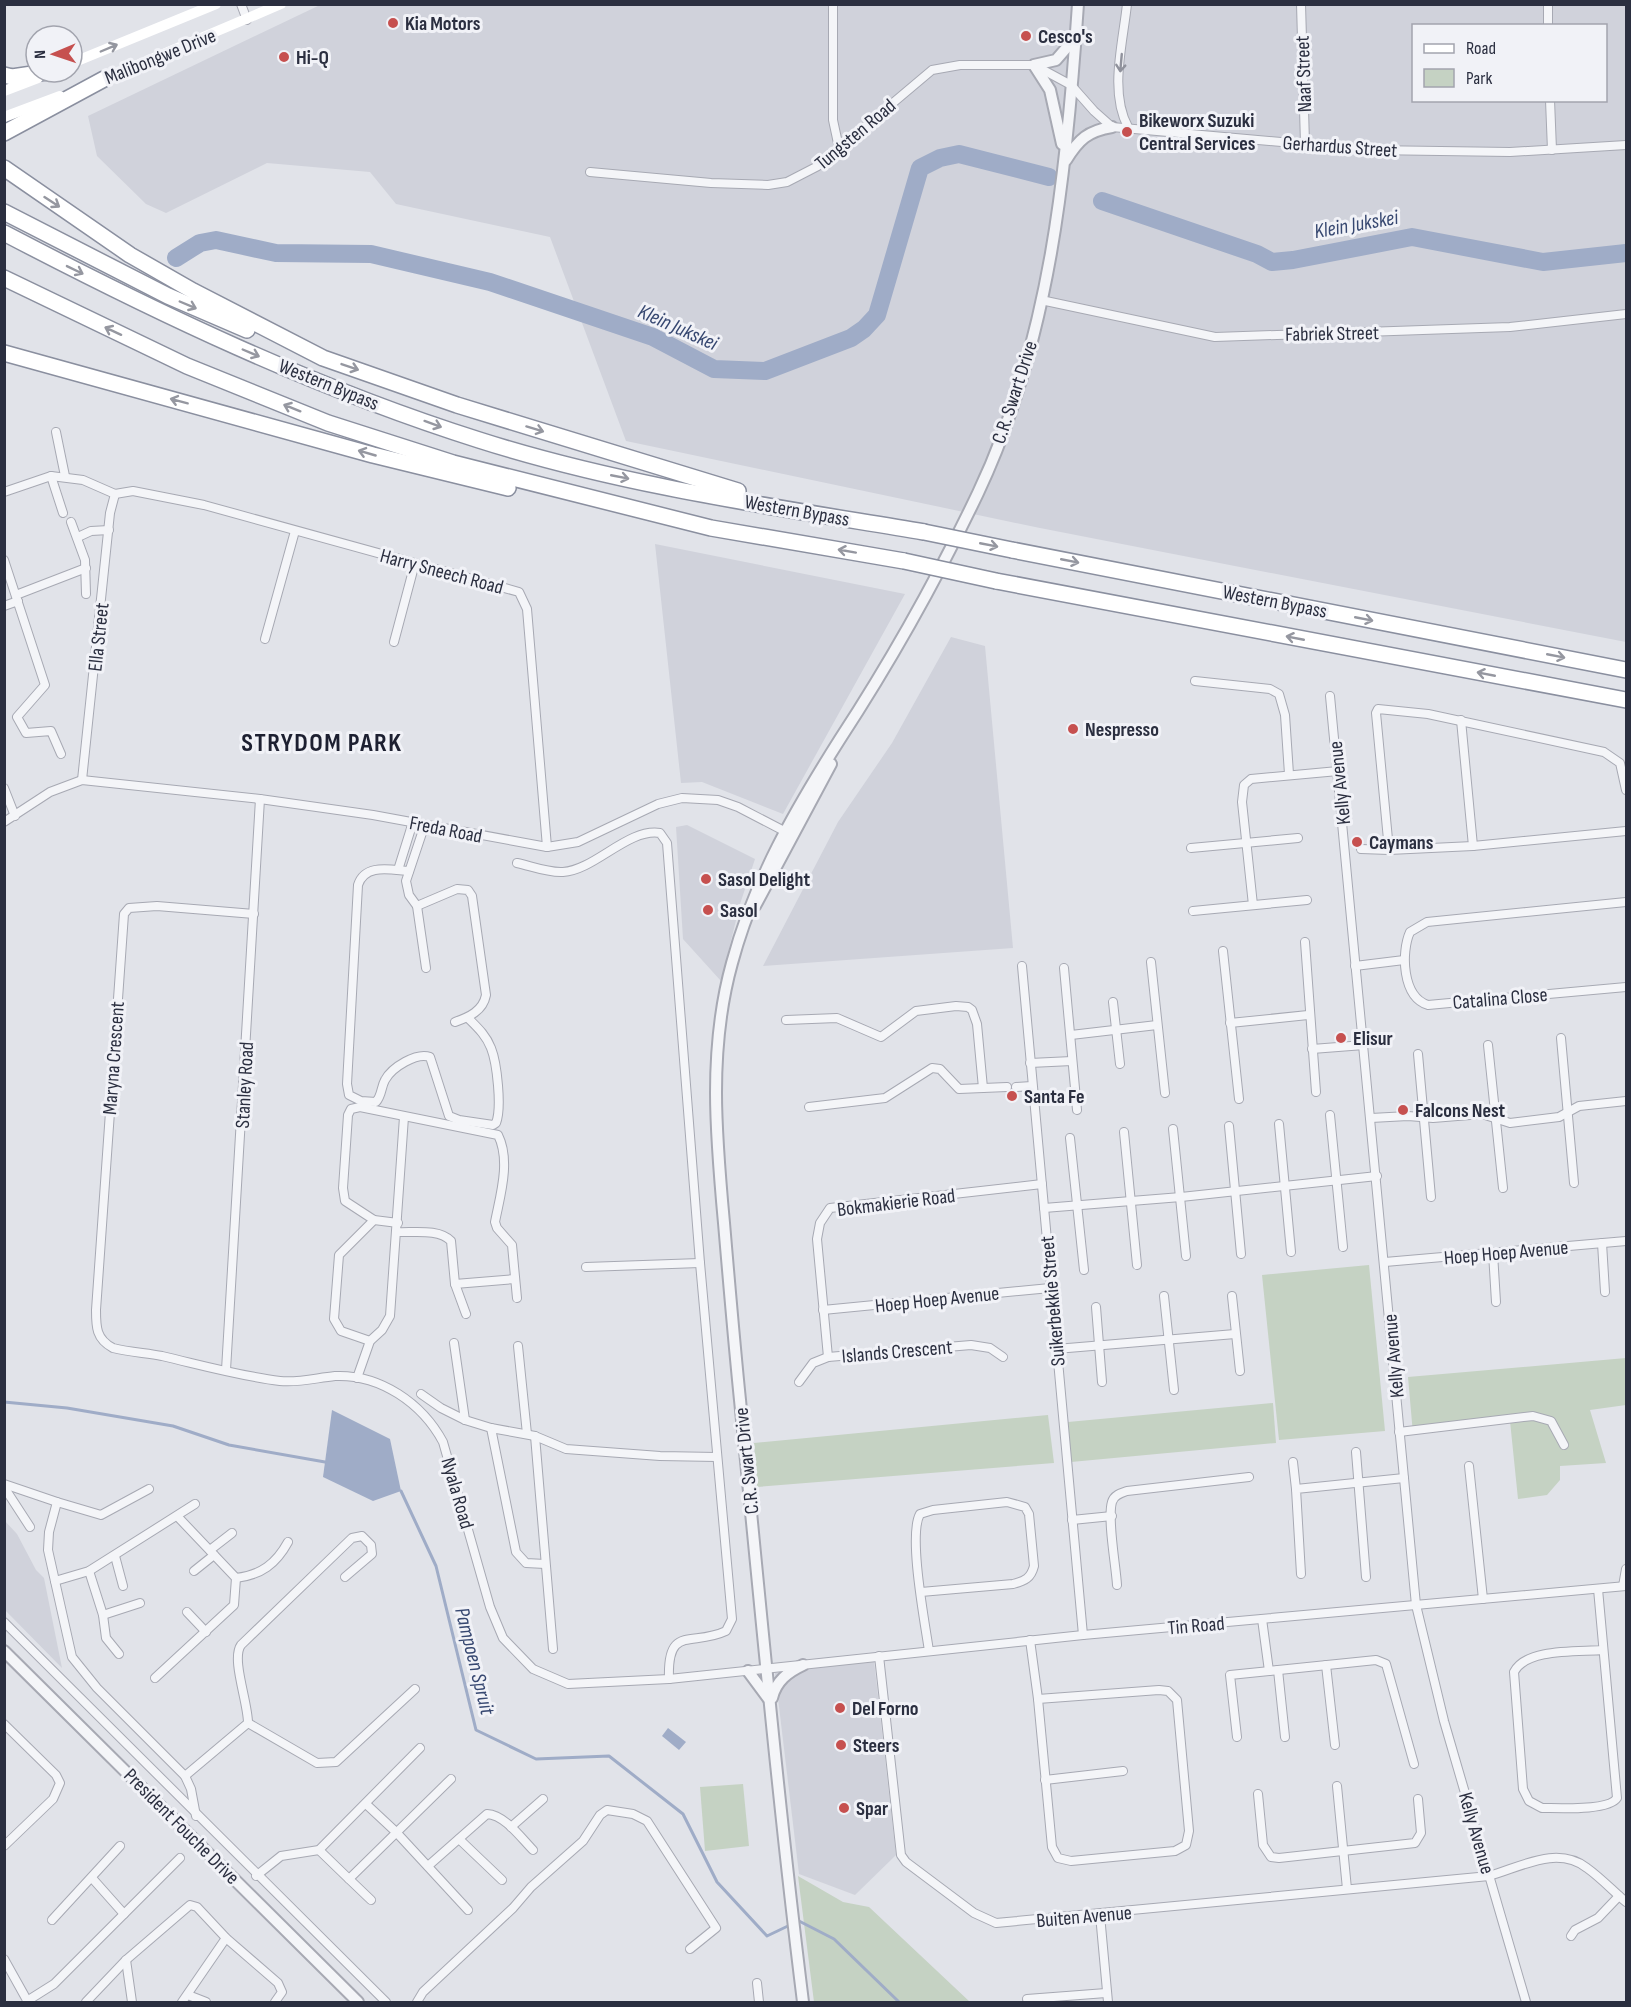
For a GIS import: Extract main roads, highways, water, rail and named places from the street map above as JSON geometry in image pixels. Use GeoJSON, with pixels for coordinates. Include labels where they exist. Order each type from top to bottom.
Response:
{"type":"FeatureCollection","features":[{"type":"Feature","properties":{"kind":"highway"},"geometry":{"type":"LineString","coordinates":[[4,75],[12,77],[24,75]]}},
{"type":"Feature","properties":{"kind":"highway"},"geometry":{"type":"LineString","coordinates":[[4,133],[104,79]]}},
{"type":"Feature","properties":{"kind":"highway"},"geometry":{"type":"LineString","coordinates":[[4,168],[130,255],[211,301],[323,358]]}},
{"type":"Feature","properties":{"kind":"highway"},"geometry":{"type":"LineString","coordinates":[[4,213],[168,296],[258,335],[457,405],[798,511]]}},
{"type":"Feature","properties":{"kind":"highway","name":"Western Bypass"},"geometry":{"type":"LineString","coordinates":[[4,233],[214,337],[352,395],[480,440],[614,476],[924,532],[1626,670]]}},
{"type":"Feature","properties":{"kind":"highway","name":"Western Bypass"},"geometry":{"type":"LineString","coordinates":[[4,278],[187,366],[328,423],[453,463],[711,528],[904,561],[996,581],[1626,700]]}},
{"type":"Feature","properties":{"kind":"highway"},"geometry":{"type":"LineString","coordinates":[[4,353],[458,477],[711,528]]}},
{"type":"Feature","properties":{"kind":"main road"},"geometry":{"type":"LineString","coordinates":[[182,18],[199,4]]}},
{"type":"Feature","properties":{"kind":"main road","name":"Malibongwe Drive"},"geometry":{"type":"LineString","coordinates":[[84,58],[216,4]]}},
{"type":"Feature","properties":{"kind":"main road","name":"Malibongwe Drive"},"geometry":{"type":"LineString","coordinates":[[4,117],[247,20],[263,8],[281,4]]}},
{"type":"Feature","properties":{"kind":"main road"},"geometry":{"type":"LineString","coordinates":[[4,91],[24,83]]}},
{"type":"Feature","properties":{"kind":"water"},"geometry":{"type":"Polygon","coordinates":[[[332,1410],[390,1439],[401,1491],[373,1501],[323,1477],[332,1410]]]}},
{"type":"Feature","properties":{"kind":"water"},"geometry":{"type":"Polygon","coordinates":[[[668,1728],[686,1742],[679,1750],[662,1736],[668,1728]]]}},
{"type":"Feature","properties":{"kind":"waterway","name":"Klein Jukskei"},"geometry":{"type":"LineString","coordinates":[[176,258],[200,243],[216,240],[276,253],[371,254],[490,282],[653,337],[714,369],[765,371],[851,338],[864,329],[877,315],[920,168],[940,158],[959,154],[1049,177]]}},
{"type":"Feature","properties":{"kind":"waterway","name":"Klein Jukskei"},"geometry":{"type":"LineString","coordinates":[[1102,201],[1257,254],[1272,262],[1412,237],[1543,262],[1626,253]]}},
{"type":"Feature","properties":{"kind":"waterway","name":"Pampoen Spruit"},"geometry":{"type":"LineString","coordinates":[[4,1402],[67,1408],[173,1426],[229,1445],[325,1462]]}},
{"type":"Feature","properties":{"kind":"waterway","name":"Pampoen Spruit"},"geometry":{"type":"LineString","coordinates":[[401,1491],[436,1566],[476,1730],[536,1759],[609,1756],[683,1814],[717,1882],[767,1936],[790,1925]]}},
{"type":"Feature","properties":{"kind":"waterway","name":"Pampoen Spruit"},"geometry":{"type":"LineString","coordinates":[[796,1923],[799,1921],[834,1939],[899,2002]]}},
{"type":"Feature","properties":{"kind":"place","name":"Kia Motors"},"geometry":{"type":"Point","coordinates":[393,23]}},
{"type":"Feature","properties":{"kind":"place","name":"Cesco's"},"geometry":{"type":"Point","coordinates":[1026,36]}},
{"type":"Feature","properties":{"kind":"place","name":"Hi-Q"},"geometry":{"type":"Point","coordinates":[284,57]}},
{"type":"Feature","properties":{"kind":"place","name":"Bikeworx Suzuki Central Services"},"geometry":{"type":"Point","coordinates":[1127,132]}},
{"type":"Feature","properties":{"kind":"place","name":"Nespresso"},"geometry":{"type":"Point","coordinates":[1073,729]}},
{"type":"Feature","properties":{"kind":"place","name":"Caymans"},"geometry":{"type":"Point","coordinates":[1357,842]}},
{"type":"Feature","properties":{"kind":"place","name":"Sasol Delight"},"geometry":{"type":"Point","coordinates":[706,879]}},
{"type":"Feature","properties":{"kind":"place","name":"Sasol"},"geometry":{"type":"Point","coordinates":[708,910]}},
{"type":"Feature","properties":{"kind":"place","name":"Elisur"},"geometry":{"type":"Point","coordinates":[1341,1038]}},
{"type":"Feature","properties":{"kind":"place","name":"Santa Fe"},"geometry":{"type":"Point","coordinates":[1012,1096]}},
{"type":"Feature","properties":{"kind":"place","name":"Falcons Nest"},"geometry":{"type":"Point","coordinates":[1403,1110]}},
{"type":"Feature","properties":{"kind":"place","name":"Del Forno"},"geometry":{"type":"Point","coordinates":[840,1708]}},
{"type":"Feature","properties":{"kind":"place","name":"Steers"},"geometry":{"type":"Point","coordinates":[841,1745]}},
{"type":"Feature","properties":{"kind":"place","name":"Spar"},"geometry":{"type":"Point","coordinates":[844,1808]}},
{"type":"Feature","properties":{"kind":"district","name":"STRYDOM PARK"},"geometry":{"type":"Point","coordinates":[322,742]}}]}
